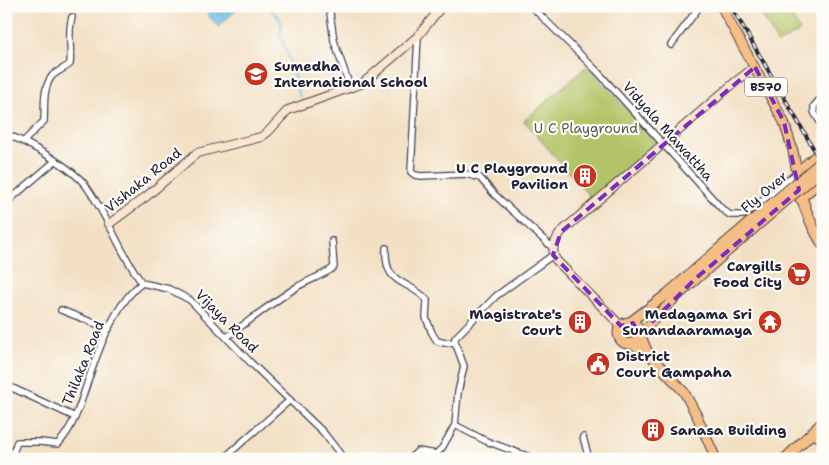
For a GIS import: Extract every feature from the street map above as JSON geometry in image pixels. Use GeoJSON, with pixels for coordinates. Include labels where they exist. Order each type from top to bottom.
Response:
{"type":"FeatureCollection","features":[{"type":"Feature","properties":{"kind":"highway"},"geometry":{"type":"LineString","coordinates":[[823,150],[797,173],[800,198],[823,245]]}},
{"type":"Feature","properties":{"kind":"highway"},"geometry":{"type":"LineString","coordinates":[[800,198],[823,179]]}},
{"type":"Feature","properties":{"kind":"highway"},"geometry":{"type":"LineString","coordinates":[[785,459],[823,422]]}},
{"type":"Feature","properties":{"kind":"main road","name":"B570"},"geometry":{"type":"LineString","coordinates":[[721,6],[784,122],[793,151],[797,173]]}},
{"type":"Feature","properties":{"kind":"main road","name":"Fly Over"},"geometry":{"type":"LineString","coordinates":[[726,248],[823,160]]}},
{"type":"Feature","properties":{"kind":"main road","name":"Fly Over"},"geometry":{"type":"LineString","coordinates":[[726,248],[823,170]]}},
{"type":"Feature","properties":{"kind":"main road"},"geometry":{"type":"LineString","coordinates":[[716,459],[684,392],[648,353],[620,339],[618,332],[621,326],[630,322],[726,248]]}},
{"type":"Feature","properties":{"kind":"main road"},"geometry":{"type":"LineString","coordinates":[[630,343],[636,340],[708,263]]}},
{"type":"Feature","properties":{"kind":"main road"},"geometry":{"type":"LineString","coordinates":[[630,322],[639,327],[648,353]]}},
{"type":"Feature","properties":{"kind":"main road"},"geometry":{"type":"LineString","coordinates":[[811,434],[823,438]]}},
{"type":"Feature","properties":{"kind":"street"},"geometry":{"type":"LineString","coordinates":[[329,6],[334,40],[350,87]]}},
{"type":"Feature","properties":{"kind":"street","name":"Vishaka Road"},"geometry":{"type":"LineString","coordinates":[[109,224],[147,196],[197,153],[261,137],[288,110],[363,83],[418,36],[442,6]]}},
{"type":"Feature","properties":{"kind":"street","name":"Vidyala Mawattha"},"geometry":{"type":"LineString","coordinates":[[531,6],[596,70],[722,209],[730,215],[744,215],[797,173]]}},
{"type":"Feature","properties":{"kind":"street"},"geometry":{"type":"LineString","coordinates":[[671,45],[700,6]]}},
{"type":"Feature","properties":{"kind":"street"},"geometry":{"type":"LineString","coordinates":[[24,141],[44,122],[45,92],[48,81],[55,73],[70,64],[72,52],[69,28],[72,17]]}},
{"type":"Feature","properties":{"kind":"street"},"geometry":{"type":"LineString","coordinates":[[418,36],[412,172],[415,175],[421,176],[466,174],[480,178],[553,252],[556,260],[621,326]]}},
{"type":"Feature","properties":{"kind":"street"},"geometry":{"type":"LineString","coordinates":[[409,459],[418,451],[436,454],[442,448],[455,425],[458,392],[464,366],[455,342],[456,338],[496,296],[553,252],[554,241],[561,232],[662,144],[755,67]]}},
{"type":"Feature","properties":{"kind":"street"},"geometry":{"type":"LineString","coordinates":[[823,96],[814,106],[814,112],[823,127]]}},
{"type":"Feature","properties":{"kind":"street"},"geometry":{"type":"LineString","coordinates":[[6,134],[24,141],[77,176],[86,186],[109,224],[117,243],[142,283]]}},
{"type":"Feature","properties":{"kind":"street"},"geometry":{"type":"LineString","coordinates":[[6,203],[55,161]]}},
{"type":"Feature","properties":{"kind":"street"},"geometry":{"type":"LineString","coordinates":[[227,337],[298,286],[315,276],[331,271],[334,267],[332,242]]}},
{"type":"Feature","properties":{"kind":"street"},"geometry":{"type":"LineString","coordinates":[[386,248],[389,272],[394,278],[420,293],[427,300],[426,318],[437,341],[445,343],[455,342]]}},
{"type":"Feature","properties":{"kind":"street","name":"Thilaka Road"},"geometry":{"type":"LineString","coordinates":[[6,385],[75,417],[96,357],[109,329],[132,291],[142,283]]}},
{"type":"Feature","properties":{"kind":"street","name":"Vijaya Road"},"geometry":{"type":"LineString","coordinates":[[142,283],[169,289],[190,300],[251,363],[323,432],[344,459]]}},
{"type":"Feature","properties":{"kind":"street"},"geometry":{"type":"LineString","coordinates":[[61,310],[109,329]]}},
{"type":"Feature","properties":{"kind":"street"},"geometry":{"type":"LineString","coordinates":[[223,459],[290,400]]}},
{"type":"Feature","properties":{"kind":"street"},"geometry":{"type":"LineString","coordinates":[[12,459],[17,442],[58,444],[66,435],[75,417]]}},
{"type":"Feature","properties":{"kind":"street"},"geometry":{"type":"LineString","coordinates":[[455,425],[486,441],[535,459]]}},
{"type":"Feature","properties":{"kind":"street"},"geometry":{"type":"LineString","coordinates":[[582,437],[589,459]]}},
{"type":"Feature","properties":{"kind":"highlighted area"},"geometry":{"type":"Polygon","coordinates":[[[755,67],[784,122],[799,190],[694,280],[640,334],[633,323],[621,326],[553,255],[561,232],[755,67]]]}},
{"type":"Feature","properties":{"kind":"green space"},"geometry":{"type":"Polygon","coordinates":[[[775,6],[786,6],[800,31],[778,44],[761,14],[775,6]]]}},
{"type":"Feature","properties":{"kind":"green space","name":"U C Playground"},"geometry":{"type":"Polygon","coordinates":[[[587,66],[657,143],[592,199],[524,121],[587,66]]]}},
{"type":"Feature","properties":{"kind":"water"},"geometry":{"type":"Polygon","coordinates":[[[216,6],[235,6],[237,9],[219,27],[207,15],[216,6]]]}},
{"type":"Feature","properties":{"kind":"waterway"},"geometry":{"type":"LineString","coordinates":[[267,6],[281,22],[280,34],[300,97]]}},
{"type":"Feature","properties":{"kind":"railway"},"geometry":{"type":"LineString","coordinates":[[731,6],[823,165]]}},
{"type":"Feature","properties":{"kind":"place","name":"Sumedha International School"},"geometry":{"type":"Point","coordinates":[256,74]}},
{"type":"Feature","properties":{"kind":"place","name":"U C Playground Pavilion"},"geometry":{"type":"Point","coordinates":[585,176]}},
{"type":"Feature","properties":{"kind":"place","name":"Cargills Food City"},"geometry":{"type":"Point","coordinates":[799,274]}},
{"type":"Feature","properties":{"kind":"place","name":"Magistrate's Court"},"geometry":{"type":"Point","coordinates":[580,322]}},
{"type":"Feature","properties":{"kind":"place","name":"Medagama Sri Sunandaaramaya"},"geometry":{"type":"Point","coordinates":[770,322]}},
{"type":"Feature","properties":{"kind":"place","name":"District Court Gampaha"},"geometry":{"type":"Point","coordinates":[598,364]}},
{"type":"Feature","properties":{"kind":"place","name":"Sanasa Building"},"geometry":{"type":"Point","coordinates":[653,430]}}]}
